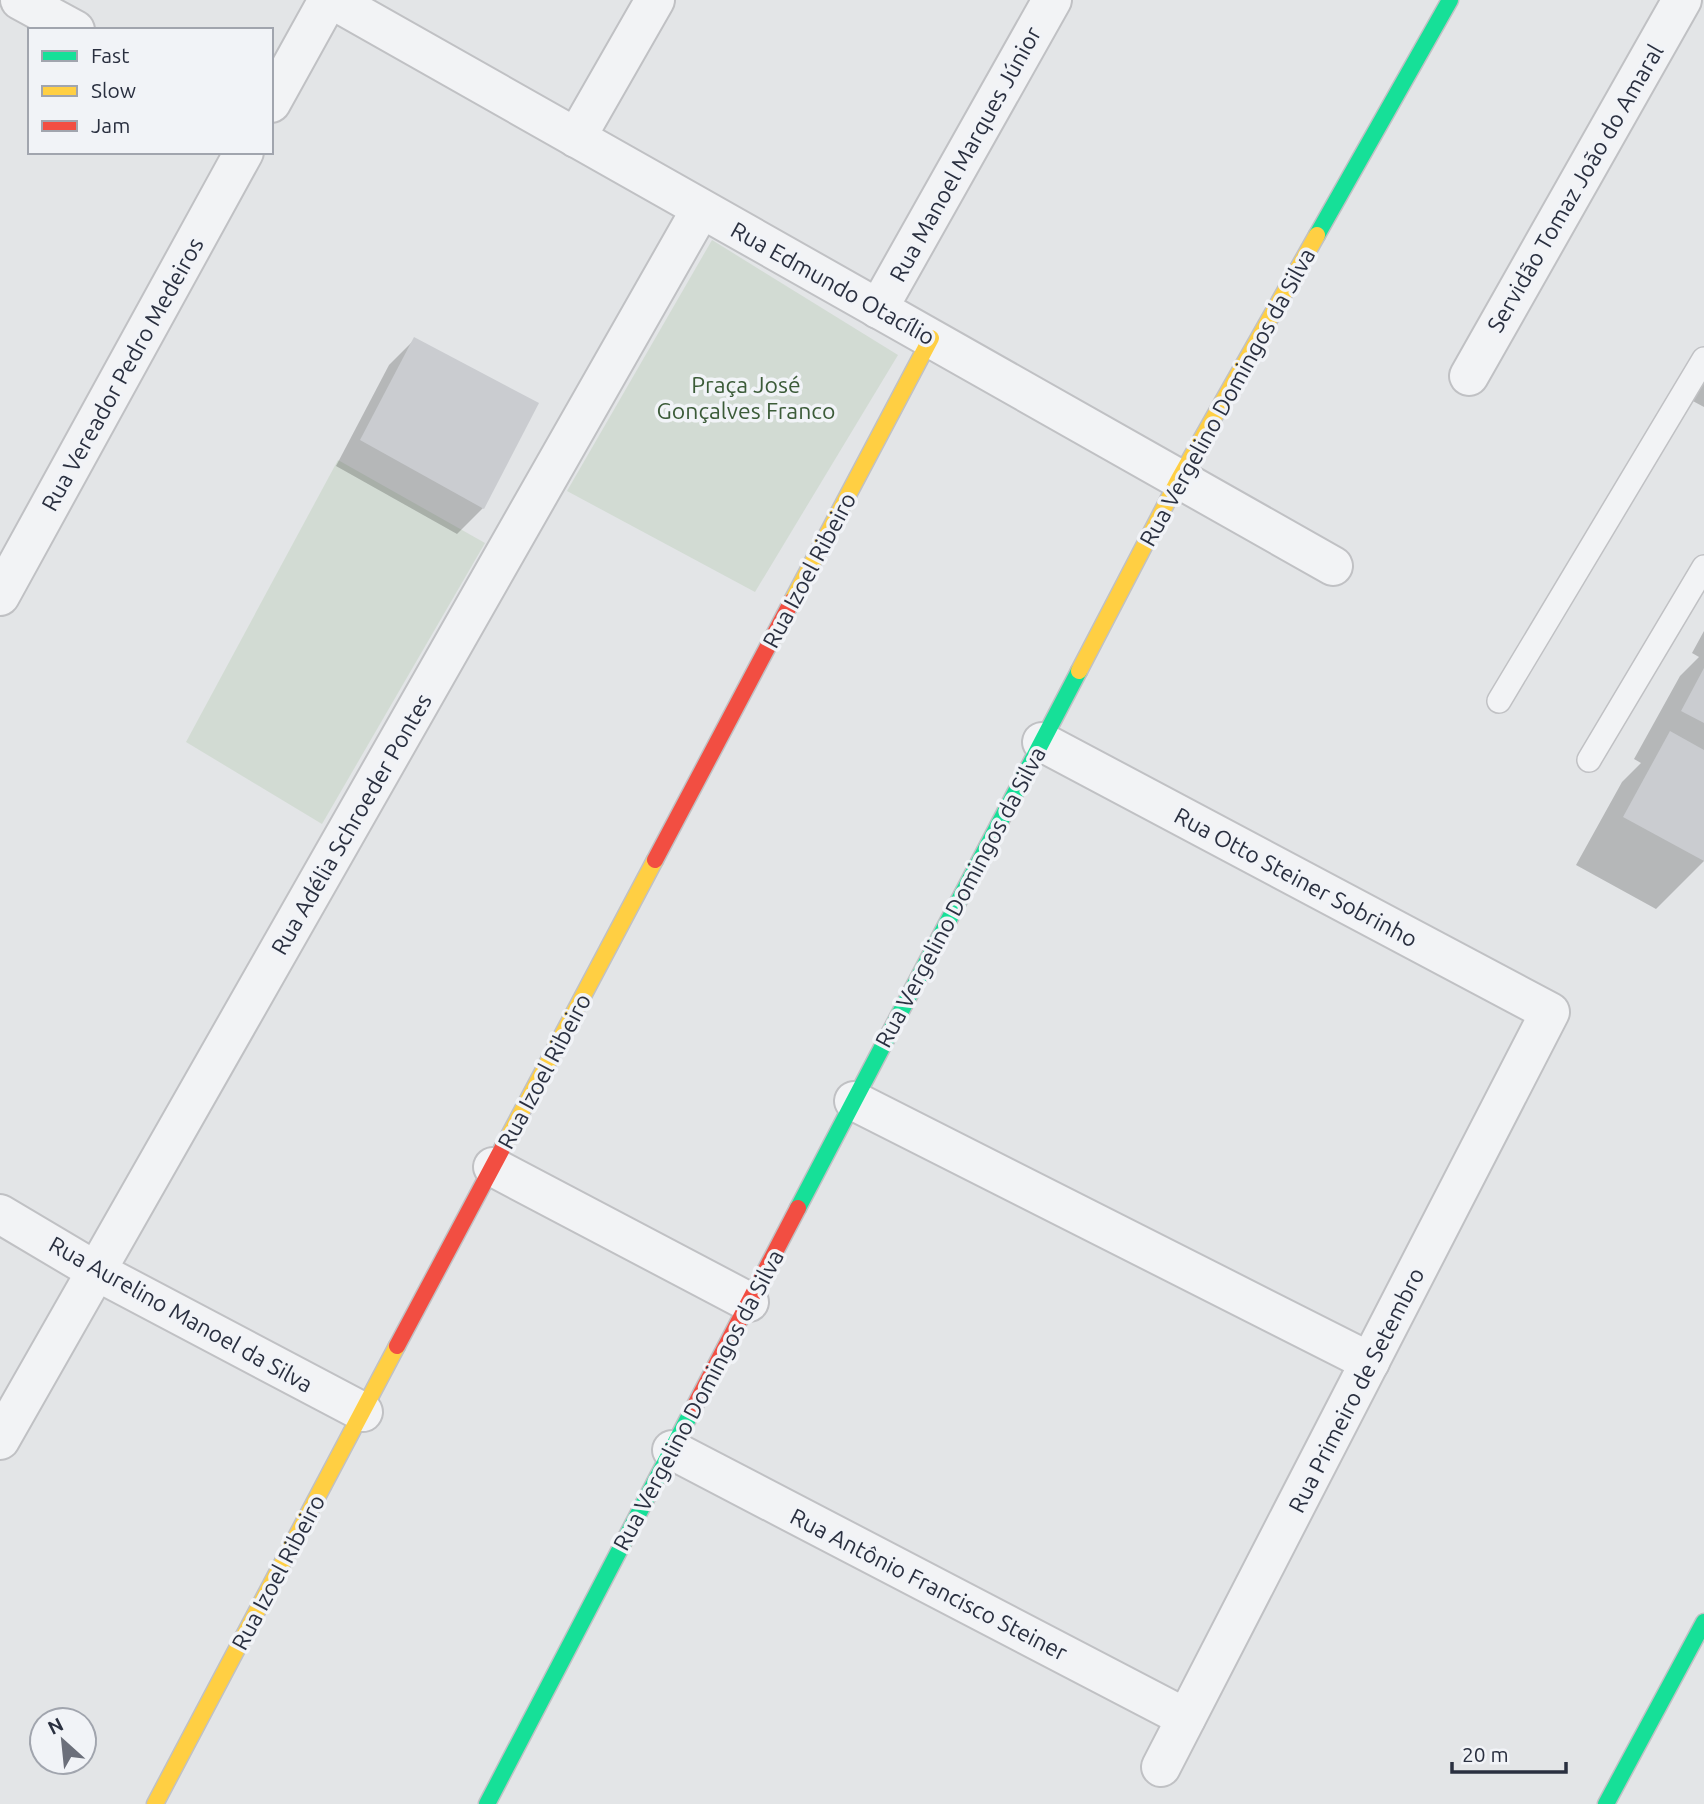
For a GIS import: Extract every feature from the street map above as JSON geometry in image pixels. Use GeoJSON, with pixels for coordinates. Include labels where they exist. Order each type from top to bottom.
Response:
{"type":"FeatureCollection","features":[{"type":"Feature","properties":{"kind":"street"},"geometry":{"type":"LineString","coordinates":[[20,0],[71,28]]}},
{"type":"Feature","properties":{"kind":"street"},"geometry":{"type":"LineString","coordinates":[[273,100],[331,0]]}},
{"type":"Feature","properties":{"kind":"street","name":"Rua Edmundo Otacílio"},"geometry":{"type":"LineString","coordinates":[[331,0],[1333,566]]}},
{"type":"Feature","properties":{"kind":"street"},"geometry":{"type":"LineString","coordinates":[[576,138],[654,0]]}},
{"type":"Feature","properties":{"kind":"street","name":"Rua Manoel Marques Júnior"},"geometry":{"type":"LineString","coordinates":[[878,309],[1052,0]]}},
{"type":"Feature","properties":{"kind":"street","name":"Rua Vergelino Domingos da Silva"},"geometry":{"type":"LineString","coordinates":[[487,1804],[1179,479],[1450,0]]}},
{"type":"Feature","properties":{"kind":"street","name":"Servidão Tomaz João do Amaral"},"geometry":{"type":"LineString","coordinates":[[1469,376],[1682,0]]}},
{"type":"Feature","properties":{"kind":"street","name":"Rua Vereador Pedro Medeiros"},"geometry":{"type":"LineString","coordinates":[[0,596],[243,154]]}},
{"type":"Feature","properties":{"kind":"street","name":"Rua Adélia Schroeder Pontes"},"geometry":{"type":"LineString","coordinates":[[0,1440],[701,209]]}},
{"type":"Feature","properties":{"kind":"street","name":"Rua Izoel Ribeiro"},"geometry":{"type":"LineString","coordinates":[[155,1804],[931,338]]}},
{"type":"Feature","properties":{"kind":"street","name":"Rua Otto Steiner Sobrinho"},"geometry":{"type":"LineString","coordinates":[[1042,742],[1550,1012]]}},
{"type":"Feature","properties":{"kind":"street","name":"Rua Primeiro de Setembro"},"geometry":{"type":"LineString","coordinates":[[1161,1768],[1550,1012]]}},
{"type":"Feature","properties":{"kind":"street"},"geometry":{"type":"LineString","coordinates":[[854,1101],[1370,1362]]}},
{"type":"Feature","properties":{"kind":"street"},"geometry":{"type":"LineString","coordinates":[[493,1167],[749,1302]]}},
{"type":"Feature","properties":{"kind":"street","name":"Rua Aurelino Manoel da Silva"},"geometry":{"type":"LineString","coordinates":[[0,1214],[96,1271],[363,1412]]}},
{"type":"Feature","properties":{"kind":"street","name":"Rua Antônio Francisco Steiner"},"geometry":{"type":"LineString","coordinates":[[672,1450],[1186,1718]]}},
{"type":"Feature","properties":{"kind":"street"},"geometry":{"type":"LineString","coordinates":[[1614,1801],[1704,1622]]}},
{"type":"Feature","properties":{"kind":"lane"},"geometry":{"type":"LineString","coordinates":[[1499,701],[1704,359]]}},
{"type":"Feature","properties":{"kind":"lane"},"geometry":{"type":"LineString","coordinates":[[1588,760],[1704,567]]}},
{"type":"Feature","properties":{"kind":"green space","name":"Praça José Gonçalves Franco"},"geometry":{"type":"Polygon","coordinates":[[[712,240],[898,355],[755,592],[567,491],[712,240]]]}},
{"type":"Feature","properties":{"kind":"green space"},"geometry":{"type":"Polygon","coordinates":[[[338,460],[485,543],[322,824],[186,742],[338,460]]]}},
{"type":"Feature","properties":{"kind":"building"},"geometry":{"type":"Polygon","coordinates":[[[414,337],[539,403],[484,509],[360,440],[414,337]]]}},
{"type":"Feature","properties":{"kind":"building"},"geometry":{"type":"Polygon","coordinates":[[[1704,668],[1704,723],[1681,711],[1704,668]]]}},
{"type":"Feature","properties":{"kind":"building"},"geometry":{"type":"Polygon","coordinates":[[[1670,731],[1704,750],[1704,861],[1623,817],[1670,731]]]}},
{"type":"Feature","properties":{"kind":"traffic: fast"},"geometry":{"type":"LineString","coordinates":[[1317,235],[1450,0]]}},
{"type":"Feature","properties":{"kind":"traffic: fast"},"geometry":{"type":"LineString","coordinates":[[798,1208],[1079,671]]}},
{"type":"Feature","properties":{"kind":"traffic: fast"},"geometry":{"type":"LineString","coordinates":[[487,1804],[692,1411]]}},
{"type":"Feature","properties":{"kind":"traffic: fast"},"geometry":{"type":"LineString","coordinates":[[1606,1804],[1704,1622]]}},
{"type":"Feature","properties":{"kind":"traffic: slow"},"geometry":{"type":"LineString","coordinates":[[1079,671],[1179,479],[1317,235]]}},
{"type":"Feature","properties":{"kind":"traffic: slow"},"geometry":{"type":"LineString","coordinates":[[792,601],[931,338]]}},
{"type":"Feature","properties":{"kind":"traffic: slow"},"geometry":{"type":"LineString","coordinates":[[503,1147],[655,860]]}},
{"type":"Feature","properties":{"kind":"traffic: slow"},"geometry":{"type":"LineString","coordinates":[[155,1804],[397,1346]]}},
{"type":"Feature","properties":{"kind":"traffic: jam"},"geometry":{"type":"LineString","coordinates":[[655,860],[792,601]]}},
{"type":"Feature","properties":{"kind":"traffic: jam"},"geometry":{"type":"LineString","coordinates":[[397,1346],[503,1147]]}},
{"type":"Feature","properties":{"kind":"traffic: jam"},"geometry":{"type":"LineString","coordinates":[[692,1411],[798,1208]]}}]}
